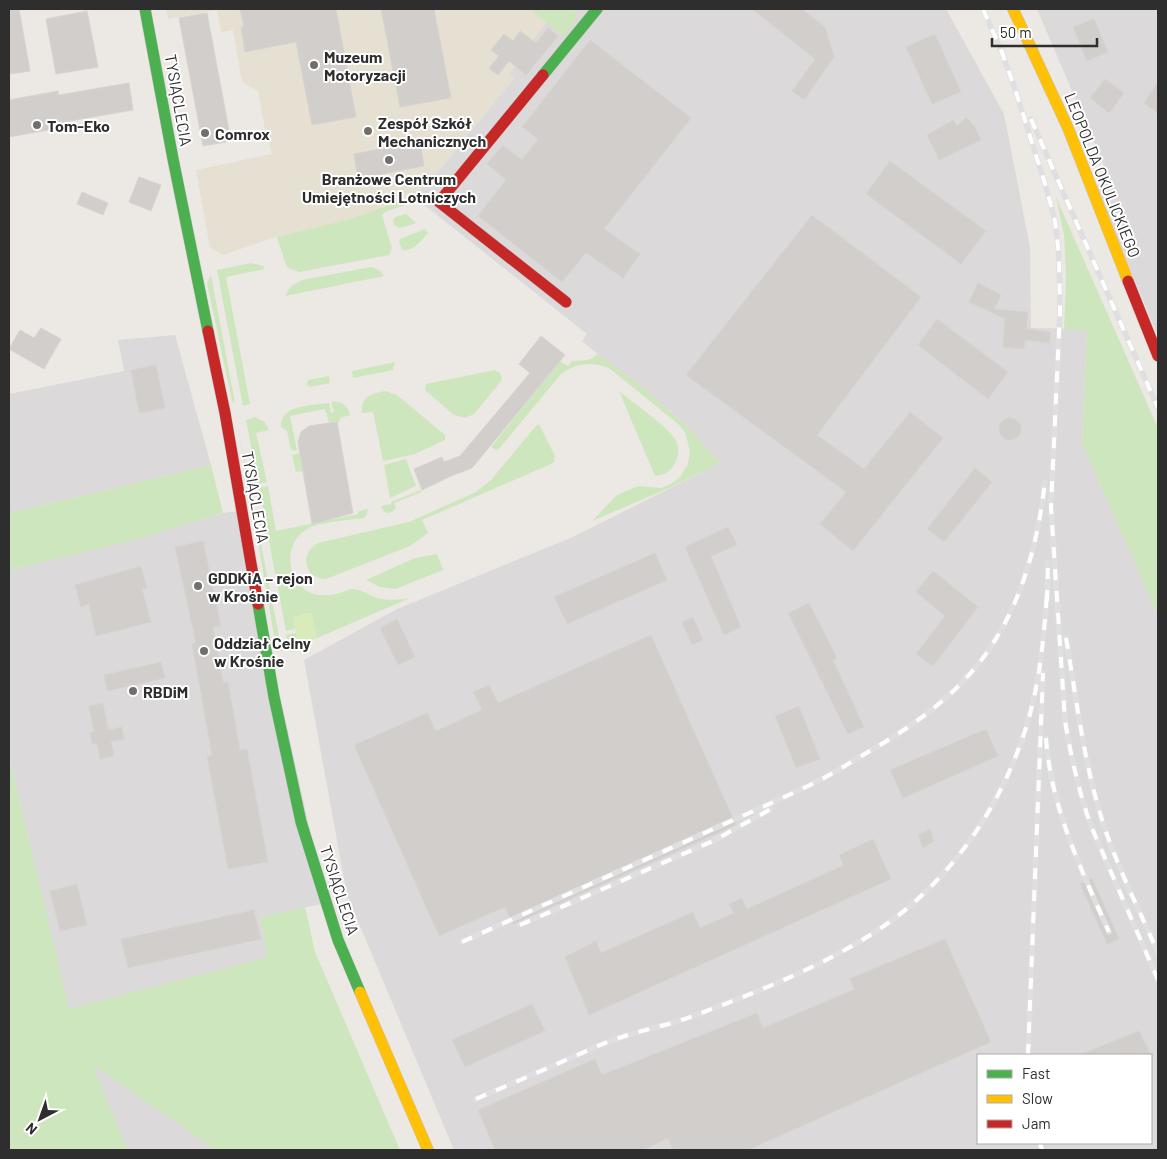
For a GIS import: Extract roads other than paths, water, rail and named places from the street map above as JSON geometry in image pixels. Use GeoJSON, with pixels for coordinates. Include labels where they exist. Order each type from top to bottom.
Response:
{"type":"FeatureCollection","features":[{"type":"Feature","properties":{"kind":"street","name":"TYSIĄCLECIA"},"geometry":{"type":"LineString","coordinates":[[145,9],[225,413],[278,718],[301,822],[338,940],[428,1150]]}},
{"type":"Feature","properties":{"kind":"street"},"geometry":{"type":"LineString","coordinates":[[566,302],[439,202],[597,9]]}},
{"type":"Feature","properties":{"kind":"street","name":"LEOPOLDA OKULICKIEGO"},"geometry":{"type":"LineString","coordinates":[[1013,9],[1068,128],[1158,356]]}},
{"type":"Feature","properties":{"kind":"railway"},"geometry":{"type":"LineString","coordinates":[[983,9],[1004,57]]}},
{"type":"Feature","properties":{"kind":"railway"},"geometry":{"type":"LineString","coordinates":[[1001,50],[1046,187],[1055,221],[1059,255],[1060,311],[1051,507],[1065,721],[1076,774],[1091,826],[1158,980]]}},
{"type":"Feature","properties":{"kind":"railway"},"geometry":{"type":"LineString","coordinates":[[1031,119],[1158,408]]}},
{"type":"Feature","properties":{"kind":"railway"},"geometry":{"type":"LineString","coordinates":[[462,942],[818,781],[894,736],[937,705],[975,668],[990,648],[1014,604],[1031,556],[1042,507],[1045,482]]}},
{"type":"Feature","properties":{"kind":"railway"},"geometry":{"type":"LineString","coordinates":[[1047,601],[1048,563]]}},
{"type":"Feature","properties":{"kind":"railway"},"geometry":{"type":"LineString","coordinates":[[476,1099],[607,1042],[693,1016],[763,989],[809,968],[875,932],[902,913],[927,891],[970,840],[1004,783],[1017,753],[1036,690],[1043,642],[1047,593]]}},
{"type":"Feature","properties":{"kind":"railway"},"geometry":{"type":"LineString","coordinates":[[1066,638],[1084,748],[1100,813],[1119,866],[1158,953]]}},
{"type":"Feature","properties":{"kind":"railway"},"geometry":{"type":"LineString","coordinates":[[1028,1054],[1043,673]]}},
{"type":"Feature","properties":{"kind":"railway"},"geometry":{"type":"LineString","coordinates":[[1046,738],[1049,764],[1061,814],[1078,861],[1109,932]]}},
{"type":"Feature","properties":{"kind":"railway"},"geometry":{"type":"LineString","coordinates":[[520,925],[713,841],[771,809]]}},
{"type":"Feature","properties":{"kind":"railway"},"geometry":{"type":"LineString","coordinates":[[1040,1144],[1042,1150]]}},
{"type":"Feature","properties":{"kind":"place","name":"Muzeum Motoryzacji"},"geometry":{"type":"Point","coordinates":[314,65]}},
{"type":"Feature","properties":{"kind":"place","name":"Tom-Eko"},"geometry":{"type":"Point","coordinates":[37,125]}},
{"type":"Feature","properties":{"kind":"place","name":"Zespół Szkół Mechanicznych"},"geometry":{"type":"Point","coordinates":[368,131]}},
{"type":"Feature","properties":{"kind":"place","name":"Comrox"},"geometry":{"type":"Point","coordinates":[205,133]}},
{"type":"Feature","properties":{"kind":"place","name":"Branżowe Centrum Umiejętności Lotniczych"},"geometry":{"type":"Point","coordinates":[389,160]}},
{"type":"Feature","properties":{"kind":"place","name":"GDDKiA – rejon w Krośnie"},"geometry":{"type":"Point","coordinates":[198,586]}},
{"type":"Feature","properties":{"kind":"place","name":"Oddział Celny w Krośnie"},"geometry":{"type":"Point","coordinates":[204,651]}},
{"type":"Feature","properties":{"kind":"place","name":"RBDiM"},"geometry":{"type":"Point","coordinates":[133,691]}}]}
